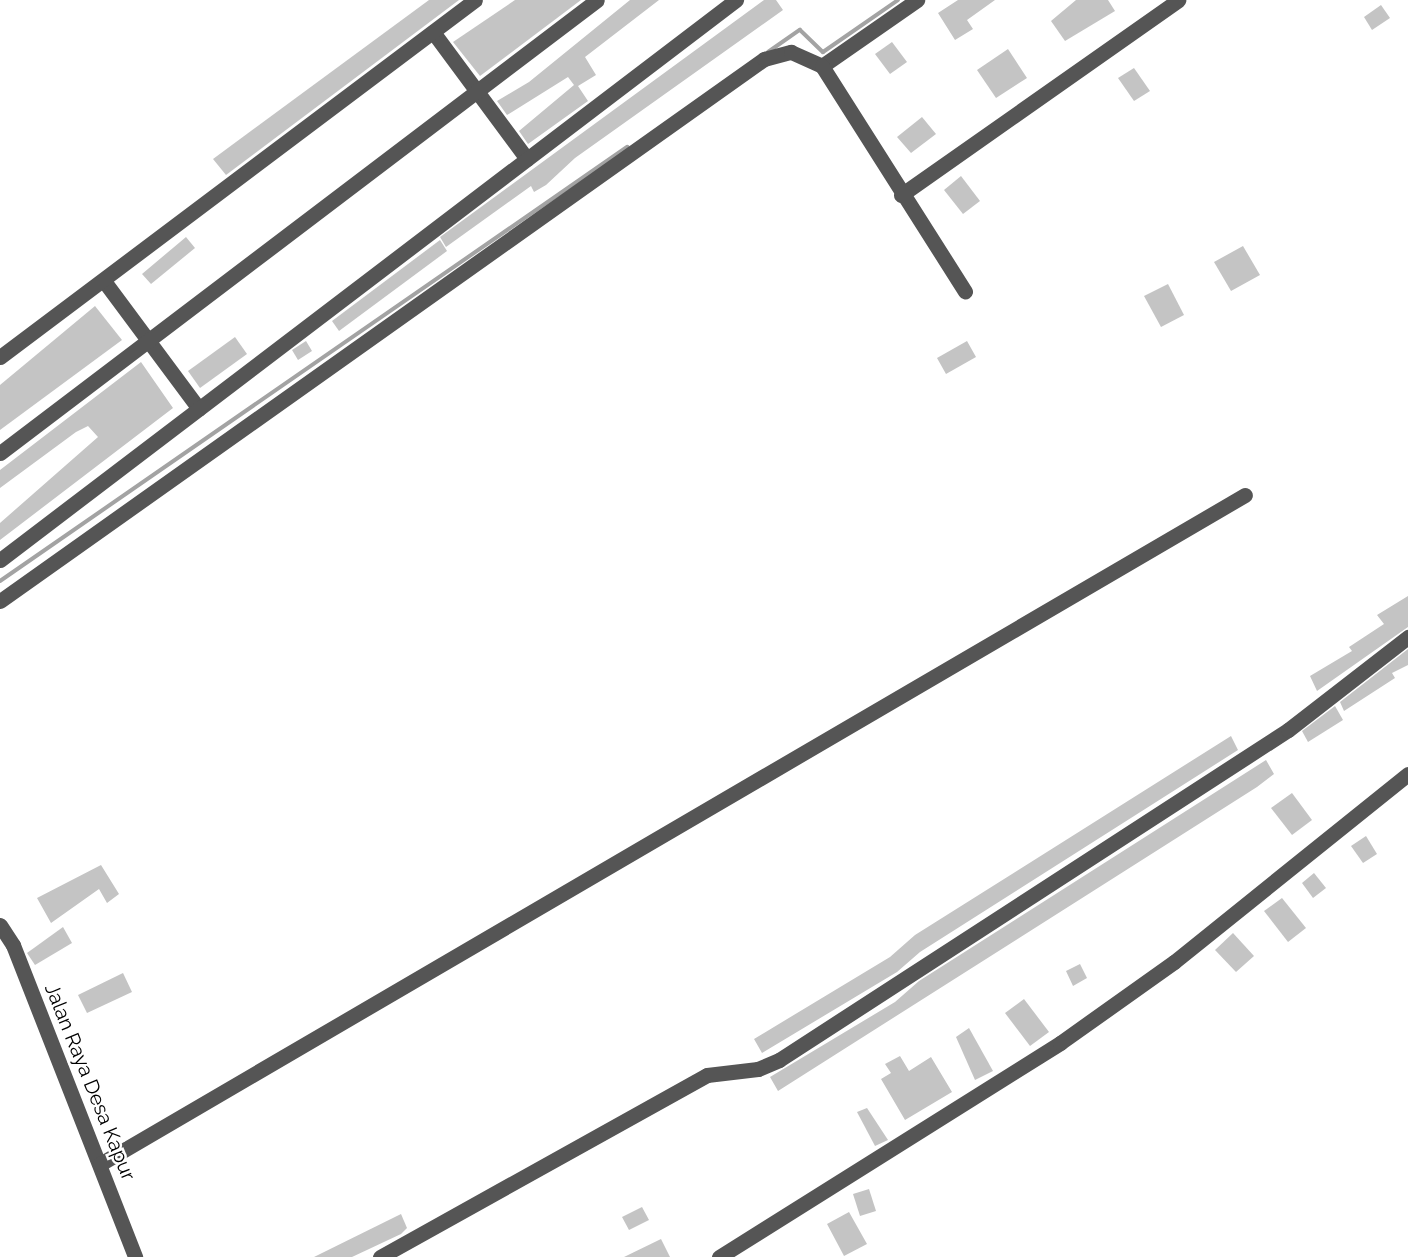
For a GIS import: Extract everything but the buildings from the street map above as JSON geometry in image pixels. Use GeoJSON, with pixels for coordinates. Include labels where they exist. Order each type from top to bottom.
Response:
{"type":"FeatureCollection","features":[{"type":"Feature","properties":{"kind":"street"},"geometry":{"type":"LineString","coordinates":[[0,357],[475,0]]}},
{"type":"Feature","properties":{"kind":"street"},"geometry":{"type":"LineString","coordinates":[[0,453],[475,90],[597,0]]}},
{"type":"Feature","properties":{"kind":"street"},"geometry":{"type":"LineString","coordinates":[[0,560],[736,0]]}},
{"type":"Feature","properties":{"kind":"street"},"geometry":{"type":"LineString","coordinates":[[822,66],[916,0]]}},
{"type":"Feature","properties":{"kind":"street"},"geometry":{"type":"LineString","coordinates":[[901,195],[1178,0]]}},
{"type":"Feature","properties":{"kind":"street"},"geometry":{"type":"LineString","coordinates":[[433,32],[526,159]]}},
{"type":"Feature","properties":{"kind":"street"},"geometry":{"type":"LineString","coordinates":[[0,601],[764,59],[791,52],[822,66],[901,195],[964,291]]}},
{"type":"Feature","properties":{"kind":"street"},"geometry":{"type":"LineString","coordinates":[[104,281],[199,409]]}},
{"type":"Feature","properties":{"kind":"street"},"geometry":{"type":"LineString","coordinates":[[100,1164],[1245,495]]}},
{"type":"Feature","properties":{"kind":"street"},"geometry":{"type":"LineString","coordinates":[[380,1257],[707,1075],[758,1070],[779,1060],[1288,730],[1408,637]]}},
{"type":"Feature","properties":{"kind":"street"},"geometry":{"type":"LineString","coordinates":[[719,1257],[1060,1043],[1174,962],[1408,774]]}},
{"type":"Feature","properties":{"kind":"street","name":"Jalan Raya Desa Kapur"},"geometry":{"type":"LineString","coordinates":[[0,925],[100,1164],[135,1257]]}},
{"type":"Feature","properties":{"kind":"waterway"},"geometry":{"type":"LineString","coordinates":[[768,52],[800,30],[823,52],[898,0]]}},
{"type":"Feature","properties":{"kind":"waterway"},"geometry":{"type":"LineString","coordinates":[[0,581],[627,147]]}}]}
